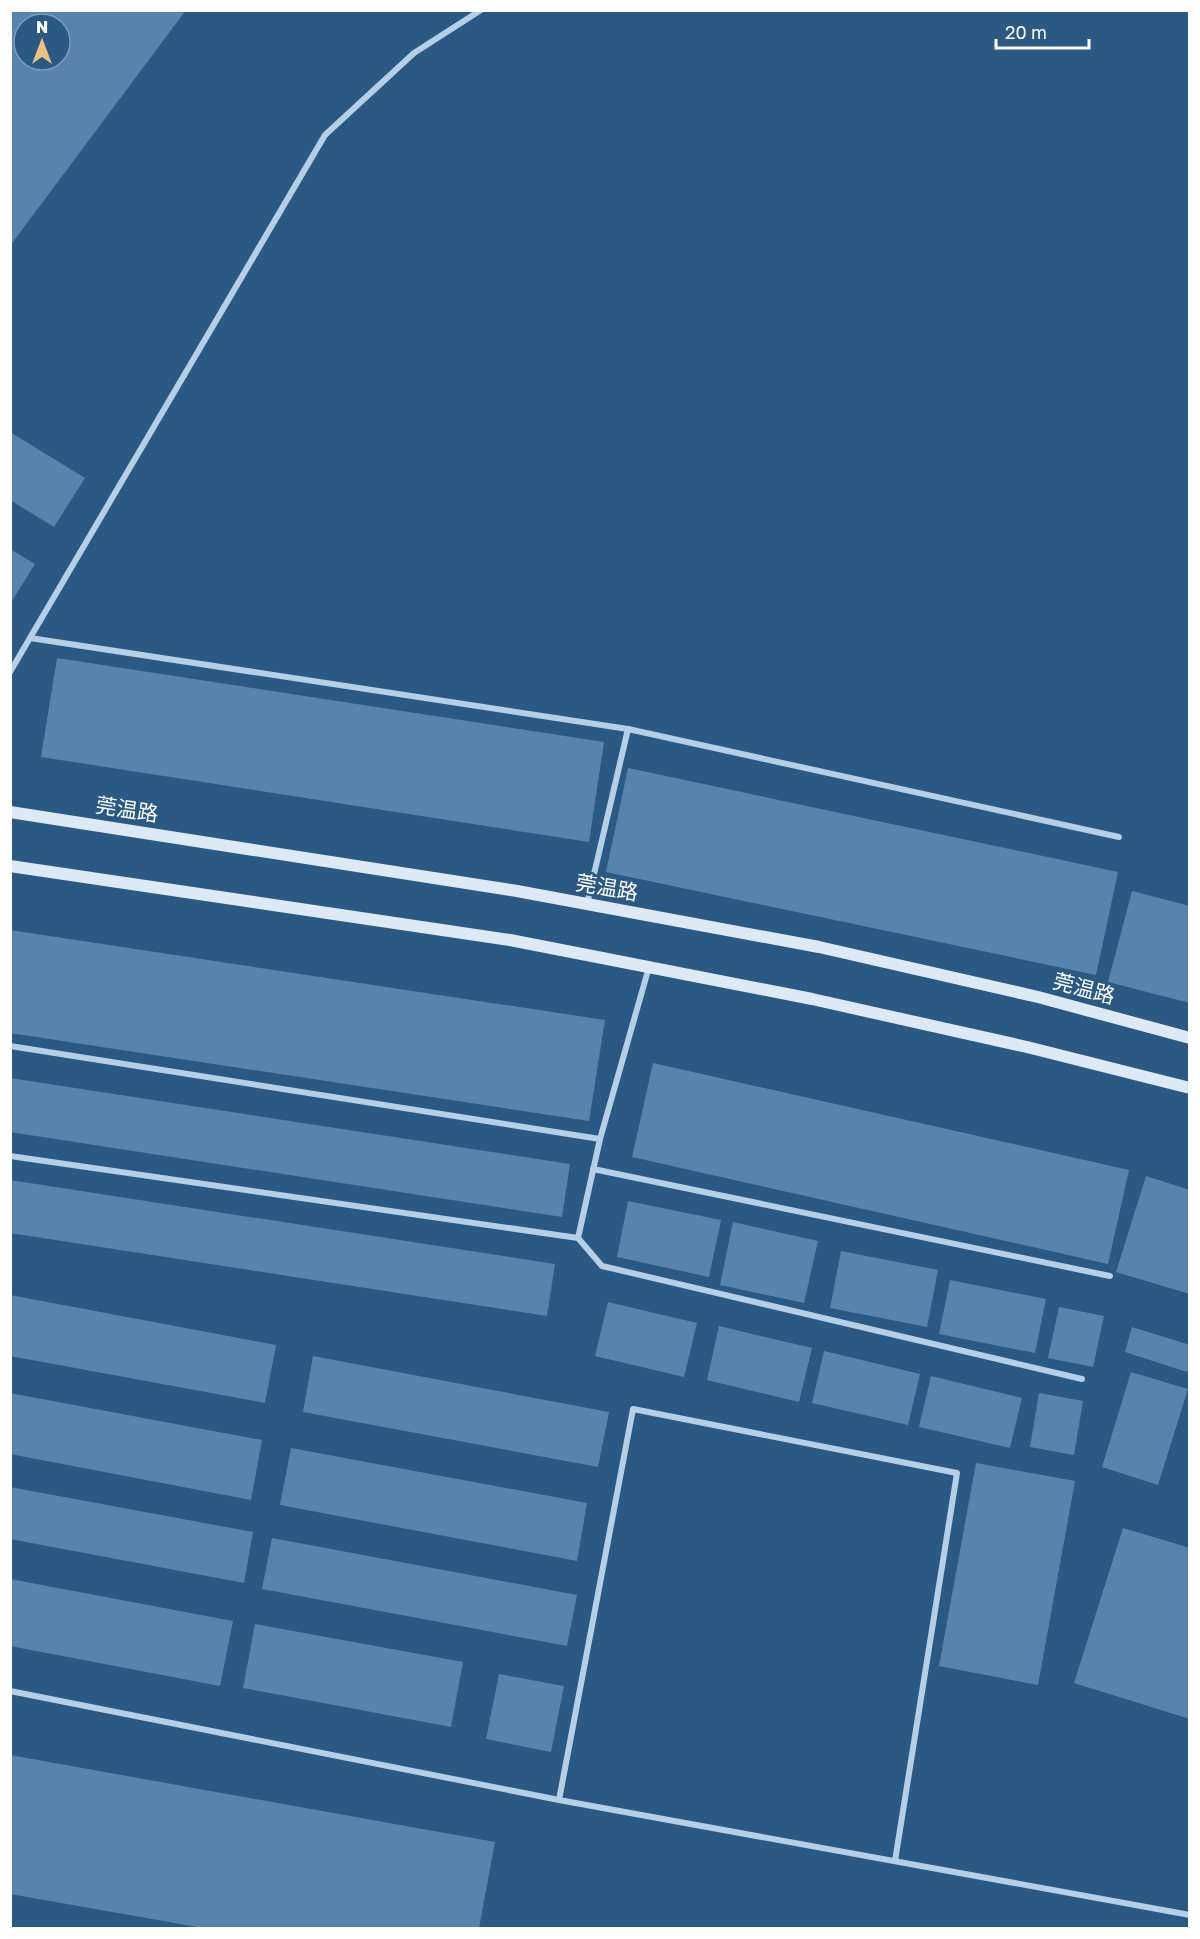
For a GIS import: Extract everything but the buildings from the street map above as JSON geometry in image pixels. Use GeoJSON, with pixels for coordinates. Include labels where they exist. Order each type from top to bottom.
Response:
{"type":"FeatureCollection","features":[{"type":"Feature","properties":{"kind":"main road","name":"莞温路"},"geometry":{"type":"LineString","coordinates":[[10,812],[494,887],[819,946],[1038,997],[1190,1038]]}},
{"type":"Feature","properties":{"kind":"main road"},"geometry":{"type":"LineString","coordinates":[[10,866],[510,940],[823,1001],[1027,1047],[1190,1088]]}},
{"type":"Feature","properties":{"kind":"street"},"geometry":{"type":"LineString","coordinates":[[10,672],[325,135],[414,53],[481,10]]}},
{"type":"Feature","properties":{"kind":"street"},"geometry":{"type":"LineString","coordinates":[[30,638],[628,729],[1119,837]]}},
{"type":"Feature","properties":{"kind":"street"},"geometry":{"type":"LineString","coordinates":[[587,904],[628,729]]}},
{"type":"Feature","properties":{"kind":"street"},"geometry":{"type":"LineString","coordinates":[[578,1238],[600,1139],[648,967]]}},
{"type":"Feature","properties":{"kind":"street"},"geometry":{"type":"LineString","coordinates":[[10,1046],[600,1139]]}},
{"type":"Feature","properties":{"kind":"street"},"geometry":{"type":"LineString","coordinates":[[10,1156],[578,1238],[602,1266],[1082,1379]]}},
{"type":"Feature","properties":{"kind":"street"},"geometry":{"type":"LineString","coordinates":[[593,1169],[1110,1276]]}},
{"type":"Feature","properties":{"kind":"street"},"geometry":{"type":"LineString","coordinates":[[559,1800],[633,1409],[957,1473],[895,1861]]}},
{"type":"Feature","properties":{"kind":"street"},"geometry":{"type":"LineString","coordinates":[[10,1691],[559,1800],[1190,1915]]}}]}
